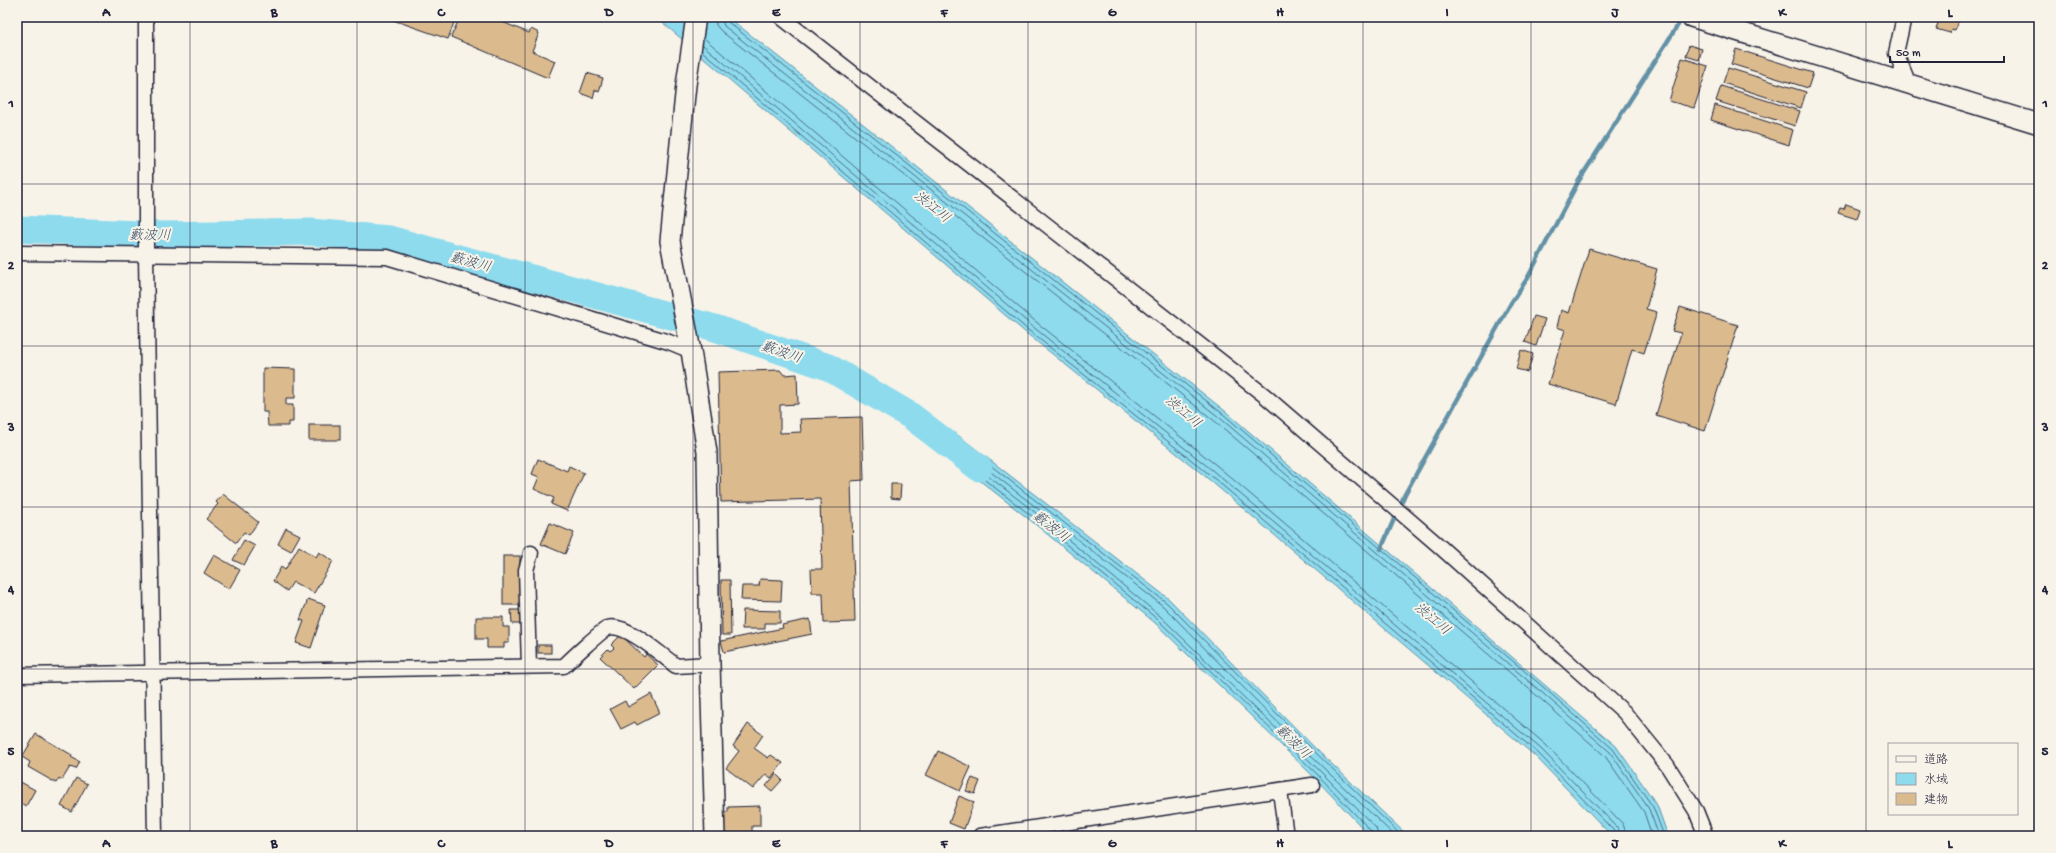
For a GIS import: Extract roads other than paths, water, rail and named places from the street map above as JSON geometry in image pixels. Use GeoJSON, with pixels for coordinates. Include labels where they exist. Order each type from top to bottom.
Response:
{"type":"FeatureCollection","features":[{"type":"Feature","properties":{"kind":"street"},"geometry":{"type":"LineString","coordinates":[[146,17],[146,255],[155,836]]}},
{"type":"Feature","properties":{"kind":"street"},"geometry":{"type":"LineString","coordinates":[[696,17],[686,84],[670,241],[681,305],[690,345],[707,452],[710,664],[715,836]]}},
{"type":"Feature","properties":{"kind":"street"},"geometry":{"type":"LineString","coordinates":[[781,17],[1264,395],[1438,544],[1624,712],[1667,765],[1696,811],[1706,836]]}},
{"type":"Feature","properties":{"kind":"street"},"geometry":{"type":"LineString","coordinates":[[1692,17],[2039,124]]}},
{"type":"Feature","properties":{"kind":"street"},"geometry":{"type":"LineString","coordinates":[[1904,17],[1896,53],[1909,84]]}},
{"type":"Feature","properties":{"kind":"street"},"geometry":{"type":"LineString","coordinates":[[17,253],[386,257],[669,342],[690,345]]}},
{"type":"Feature","properties":{"kind":"street"},"geometry":{"type":"LineString","coordinates":[[528,666],[526,570],[531,553]]}},
{"type":"Feature","properties":{"kind":"street"},"geometry":{"type":"LineString","coordinates":[[17,675],[153,674],[564,666],[608,628],[620,627],[636,636],[676,666],[710,664]]}},
{"type":"Feature","properties":{"kind":"street"},"geometry":{"type":"LineString","coordinates":[[980,836],[1312,785]]}},
{"type":"Feature","properties":{"kind":"street"},"geometry":{"type":"LineString","coordinates":[[1280,791],[1286,836]]}},
{"type":"Feature","properties":{"kind":"water","name":"渋江川"},"geometry":{"type":"Polygon","coordinates":[[[656,17],[728,17],[1225,411],[1616,746],[1657,805],[1668,836],[1612,836],[1535,756],[1206,477],[1026,333],[656,17]]]}},
{"type":"Feature","properties":{"kind":"water"},"geometry":{"type":"Polygon","coordinates":[[[954,432],[1169,599],[1318,751],[1408,836],[1370,836],[1315,778],[1154,622],[1030,520],[946,454],[954,432]]]}},
{"type":"Feature","properties":{"kind":"waterway"},"geometry":{"type":"LineString","coordinates":[[1381,549],[1405,494],[1511,303],[1527,279],[1578,182],[1683,17]]}},
{"type":"Feature","properties":{"kind":"waterway","name":"藪波川"},"geometry":{"type":"LineString","coordinates":[[17,229],[164,235],[310,232],[389,239],[715,328],[828,367],[911,416],[979,468]]}}]}
